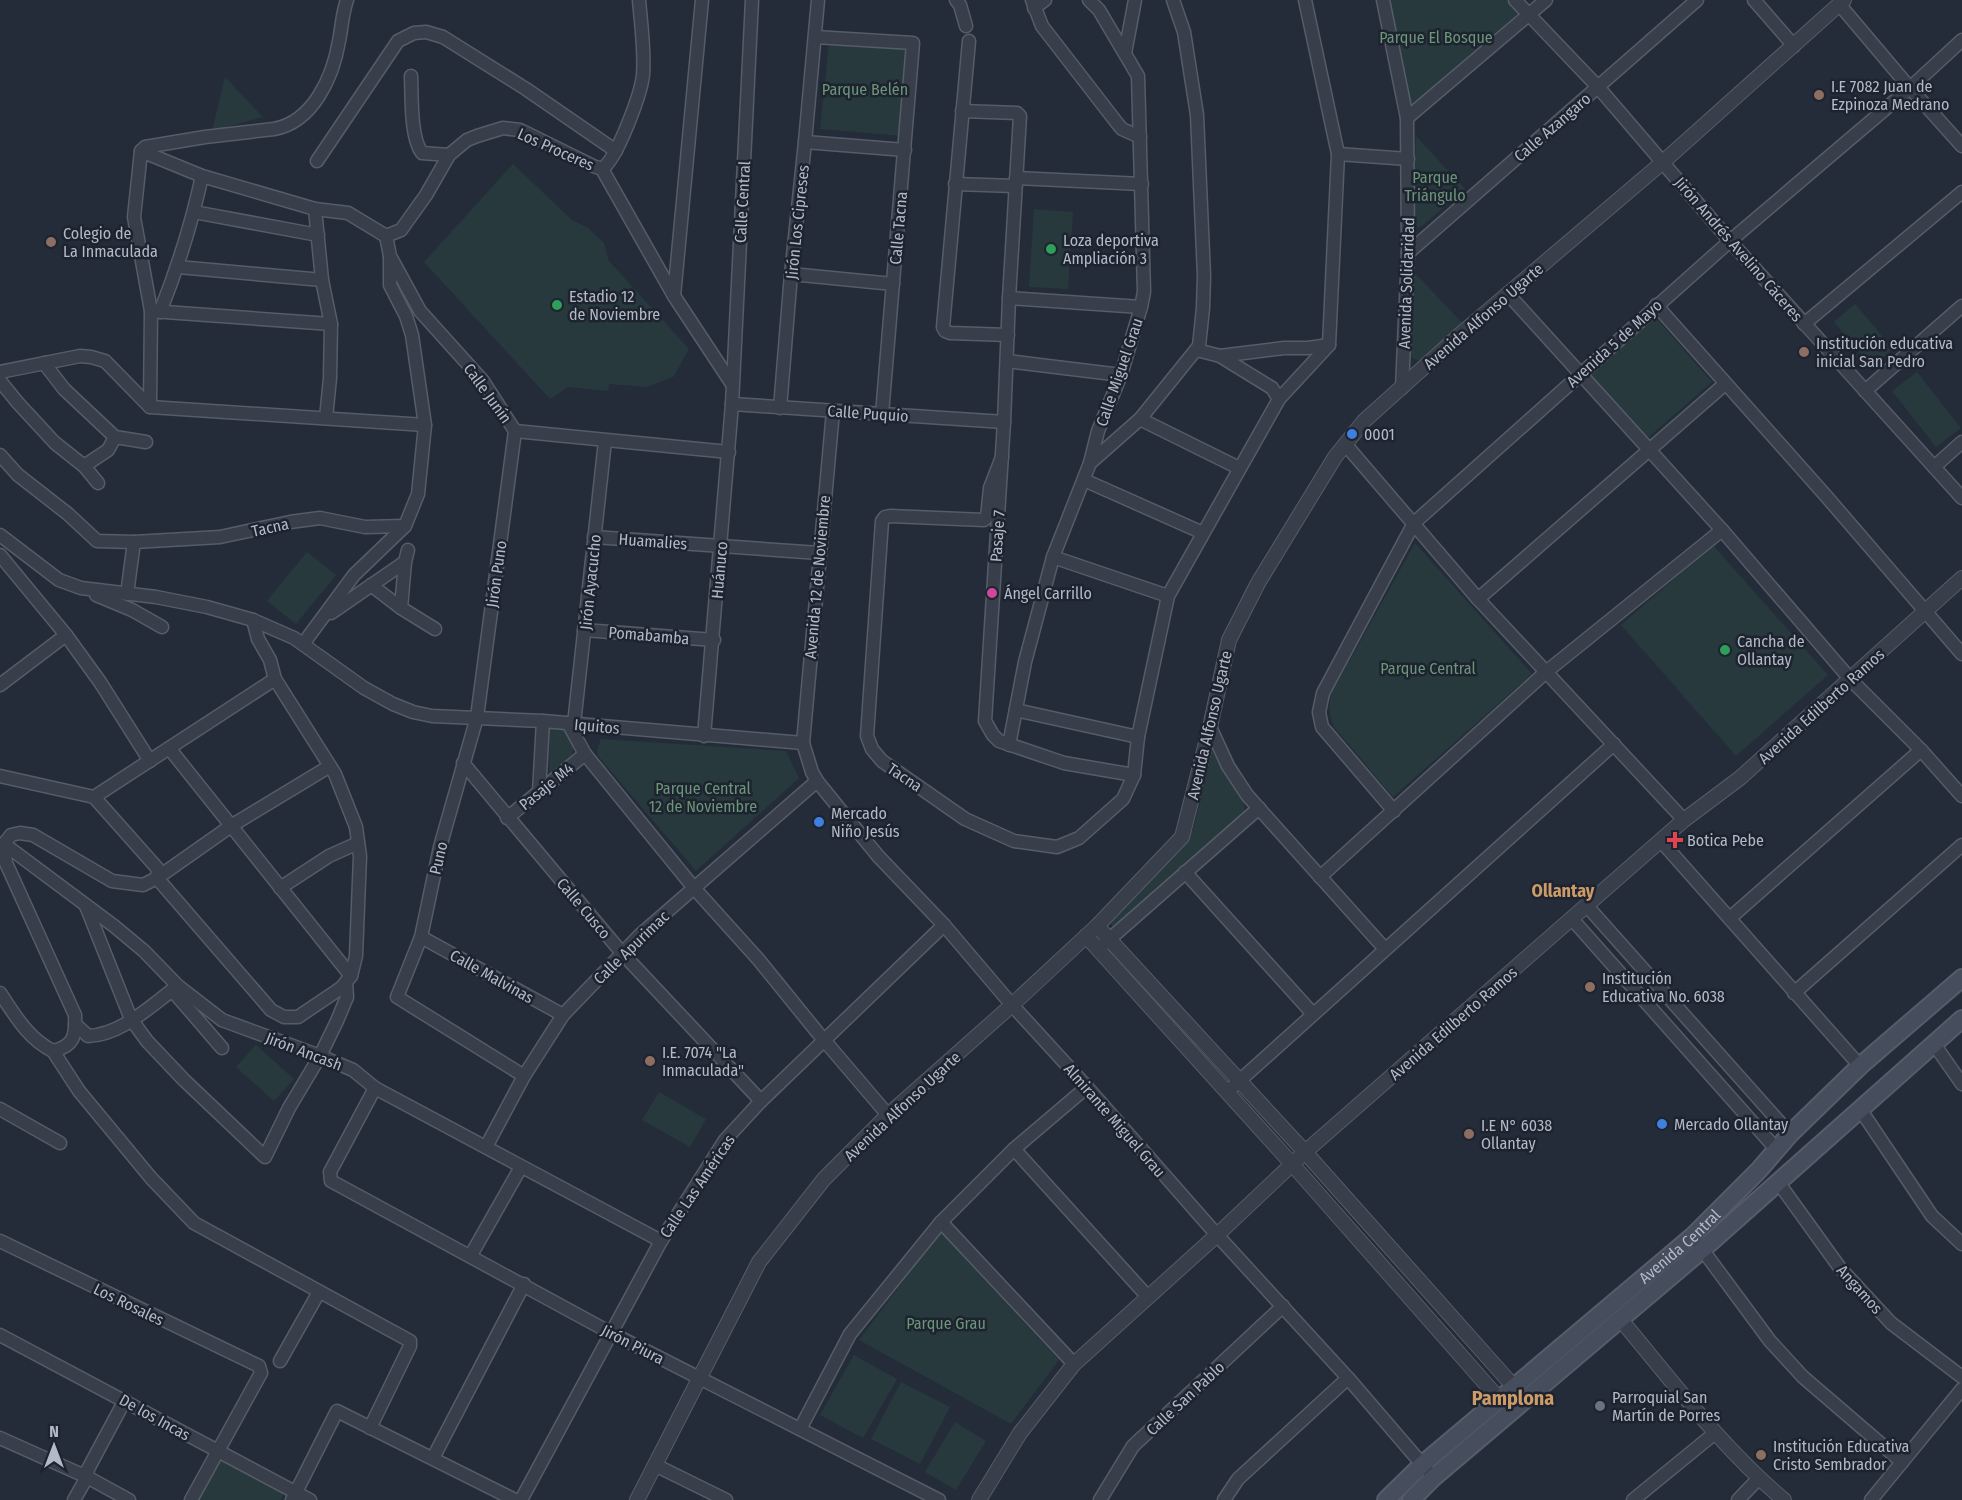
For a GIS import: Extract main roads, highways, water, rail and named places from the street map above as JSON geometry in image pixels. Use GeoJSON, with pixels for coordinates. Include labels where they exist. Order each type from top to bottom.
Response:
{"type":"FeatureCollection","features":[{"type":"Feature","properties":{"kind":"main road","name":"Avenida Central"},"geometry":{"type":"LineString","coordinates":[[1411,1500],[1434,1477],[1621,1320],[1698,1243],[1790,1134],[1860,1066],[1962,978]]}},
{"type":"Feature","properties":{"kind":"main road","name":"Avenida Central"},"geometry":{"type":"LineString","coordinates":[[1386,1500],[1423,1464],[1500,1400],[1778,1182],[1962,1019]]}},
{"type":"Feature","properties":{"kind":"place","name":"I.E 7082 Juan de Ezpinoza Medrano"},"geometry":{"type":"Point","coordinates":[1819,95]}},
{"type":"Feature","properties":{"kind":"place","name":"Colegio de La Inmaculada"},"geometry":{"type":"Point","coordinates":[51,242]}},
{"type":"Feature","properties":{"kind":"place","name":"Loza deportiva Ampliación 3"},"geometry":{"type":"Point","coordinates":[1051,249]}},
{"type":"Feature","properties":{"kind":"place","name":"Estadio 12 de Noviembre"},"geometry":{"type":"Point","coordinates":[557,305]}},
{"type":"Feature","properties":{"kind":"place","name":"Institución educativa inicial San Pedro"},"geometry":{"type":"Point","coordinates":[1804,352]}},
{"type":"Feature","properties":{"kind":"place","name":"0001"},"geometry":{"type":"Point","coordinates":[1352,434]}},
{"type":"Feature","properties":{"kind":"place","name":"Ángel Carrillo"},"geometry":{"type":"Point","coordinates":[992,593]}},
{"type":"Feature","properties":{"kind":"place","name":"Cancha de Ollantay"},"geometry":{"type":"Point","coordinates":[1725,650]}},
{"type":"Feature","properties":{"kind":"place","name":"Mercado Niño Jesús"},"geometry":{"type":"Point","coordinates":[819,822]}},
{"type":"Feature","properties":{"kind":"place","name":"Botica Pebe"},"geometry":{"type":"Point","coordinates":[1675,840]}},
{"type":"Feature","properties":{"kind":"place","name":"Institución Educativa No. 6038"},"geometry":{"type":"Point","coordinates":[1590,987]}},
{"type":"Feature","properties":{"kind":"place","name":"I.E. 7074 \"La Inmaculada\""},"geometry":{"type":"Point","coordinates":[650,1061]}},
{"type":"Feature","properties":{"kind":"place","name":"Mercado Ollantay"},"geometry":{"type":"Point","coordinates":[1662,1124]}},
{"type":"Feature","properties":{"kind":"place","name":"I.E N° 6038 Ollantay"},"geometry":{"type":"Point","coordinates":[1469,1134]}},
{"type":"Feature","properties":{"kind":"place","name":"Parroquial San Martín de Porres"},"geometry":{"type":"Point","coordinates":[1600,1406]}},
{"type":"Feature","properties":{"kind":"place","name":"Institución Educativa Cristo Sembrador"},"geometry":{"type":"Point","coordinates":[1761,1455]}},
{"type":"Feature","properties":{"kind":"district","name":"Ollantay"},"geometry":{"type":"Point","coordinates":[1563,891]}},
{"type":"Feature","properties":{"kind":"district","name":"Pamplona"},"geometry":{"type":"Point","coordinates":[1513,1398]}},
{"type":"Feature","properties":{"kind":"park label","name":"Parque El Bosque"},"geometry":{"type":"Point","coordinates":[1436,37]}},
{"type":"Feature","properties":{"kind":"park label","name":"Parque Belén"},"geometry":{"type":"Point","coordinates":[865,89]}},
{"type":"Feature","properties":{"kind":"park label","name":"Parque Triángulo"},"geometry":{"type":"Point","coordinates":[1435,186]}},
{"type":"Feature","properties":{"kind":"park label","name":"Parque Central"},"geometry":{"type":"Point","coordinates":[1428,668]}},
{"type":"Feature","properties":{"kind":"park label","name":"Parque Central 12 de Noviembre"},"geometry":{"type":"Point","coordinates":[703,797]}},
{"type":"Feature","properties":{"kind":"park label","name":"Parque Grau"},"geometry":{"type":"Point","coordinates":[946,1323]}}]}
